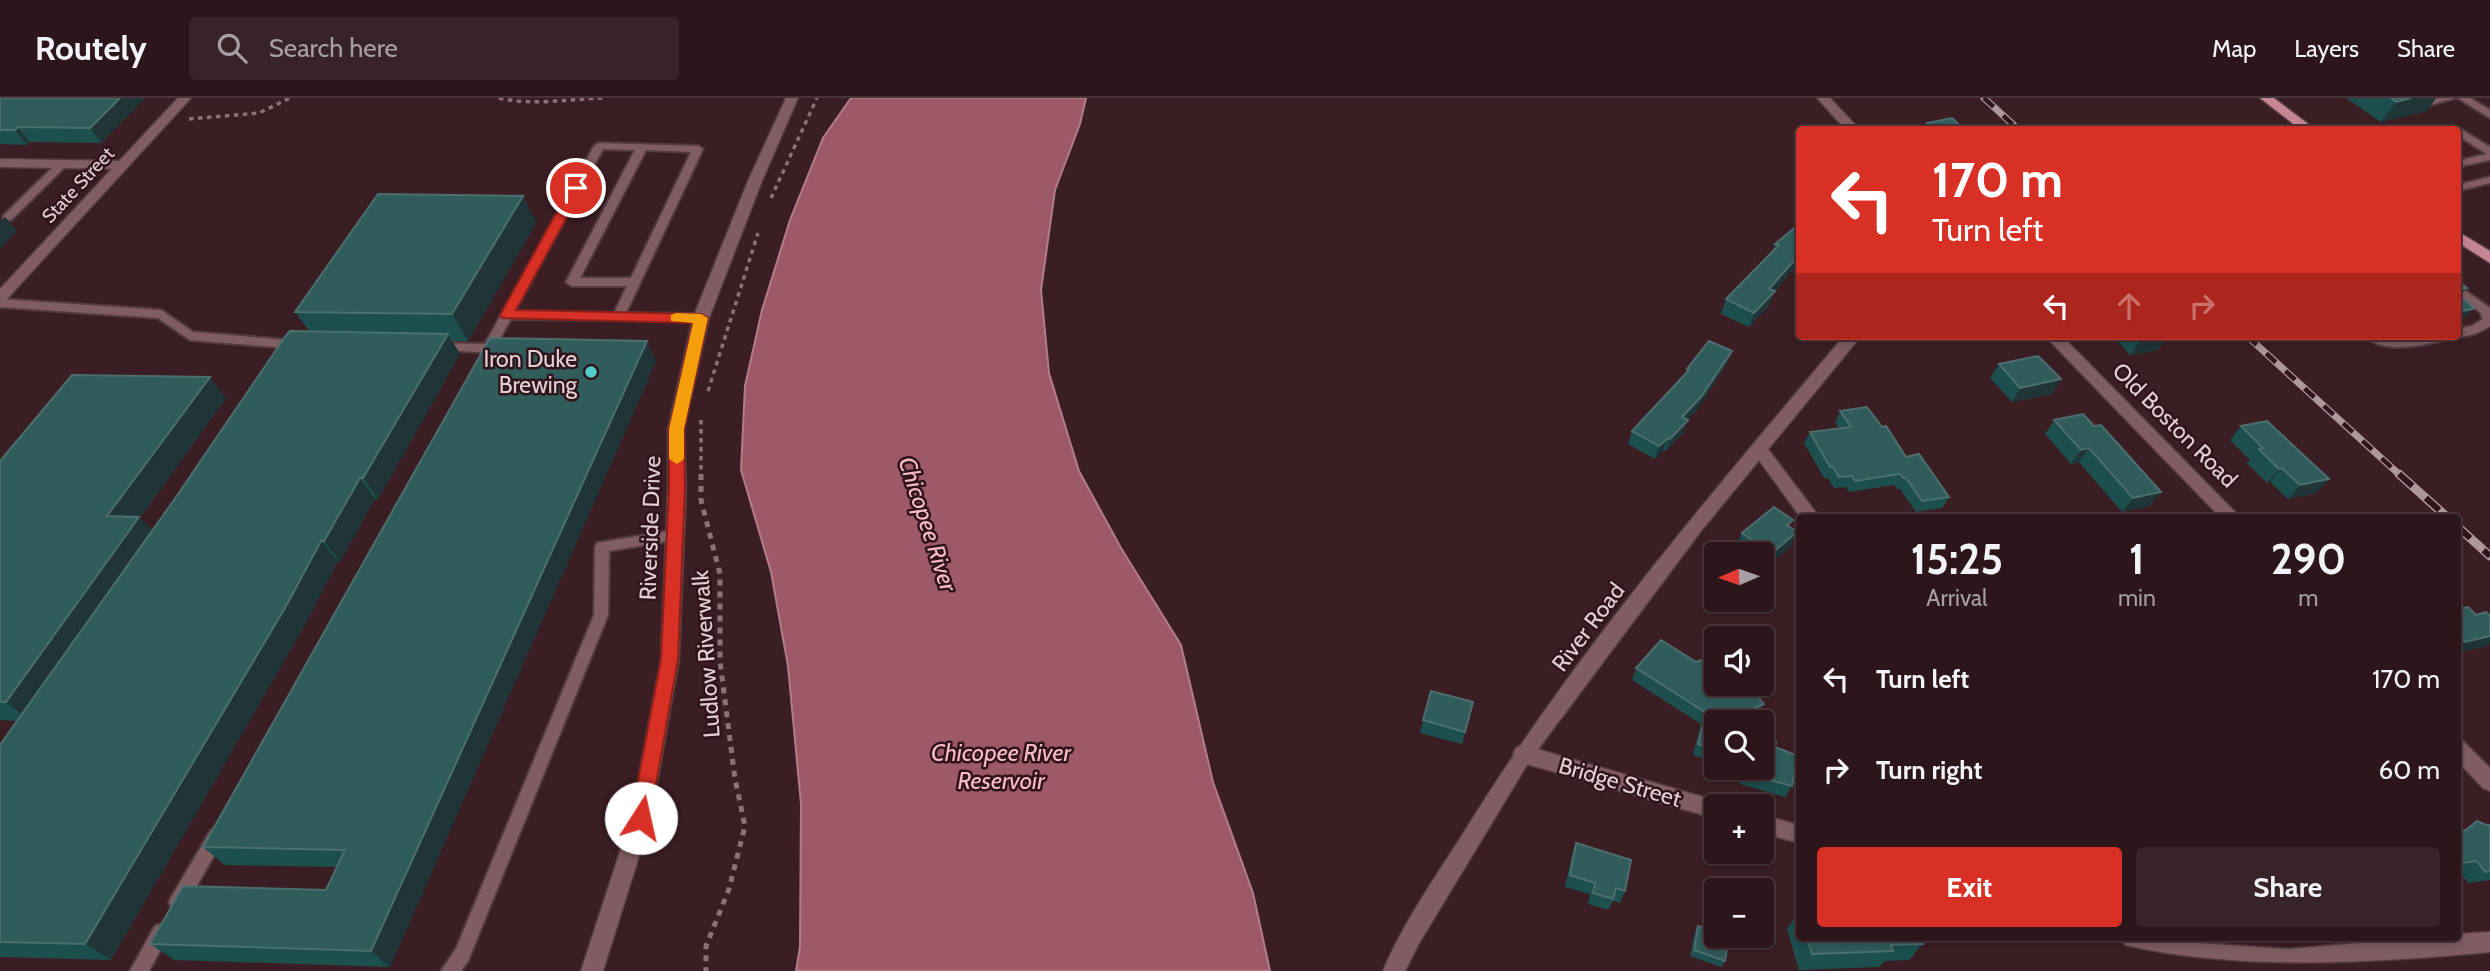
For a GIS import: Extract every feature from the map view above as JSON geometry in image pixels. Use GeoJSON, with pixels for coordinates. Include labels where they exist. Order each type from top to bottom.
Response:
{"type":"FeatureCollection","features":[{"type":"Feature","properties":{"kind":"main road"},"geometry":{"type":"LineString","coordinates":[[2266,98],[2304,126]]}},
{"type":"Feature","properties":{"kind":"main road"},"geometry":{"type":"LineString","coordinates":[[2461,238],[2490,258]]}},
{"type":"Feature","properties":{"kind":"street","name":"State Street"},"geometry":{"type":"LineString","coordinates":[[0,301],[185,98]]}},
{"type":"Feature","properties":{"kind":"street","name":"Riverside Drive"},"geometry":{"type":"LineString","coordinates":[[592,971],[641,818],[670,659],[676,429],[701,318],[755,181],[792,98]]}},
{"type":"Feature","properties":{"kind":"street"},"geometry":{"type":"LineString","coordinates":[[1823,98],[1850,126]]}},
{"type":"Feature","properties":{"kind":"street"},"geometry":{"type":"LineString","coordinates":[[0,163],[123,165]]}},
{"type":"Feature","properties":{"kind":"street","name":"River Road"},"geometry":{"type":"LineString","coordinates":[[1394,971],[1410,938],[1523,754],[1695,526],[1850,340]]}},
{"type":"Feature","properties":{"kind":"street","name":"Old Boston Road"},"geometry":{"type":"LineString","coordinates":[[2057,340],[2228,514]]}},
{"type":"Feature","properties":{"kind":"street"},"geometry":{"type":"LineString","coordinates":[[1759,449],[1808,514]]}},
{"type":"Feature","properties":{"kind":"street"},"geometry":{"type":"LineString","coordinates":[[2461,752],[2490,782]]}},
{"type":"Feature","properties":{"kind":"street","name":"Bridge Street"},"geometry":{"type":"LineString","coordinates":[[1523,754],[1704,806]]}},
{"type":"Feature","properties":{"kind":"street"},"geometry":{"type":"LineString","coordinates":[[1774,827],[1796,833]]}},
{"type":"Feature","properties":{"kind":"street"},"geometry":{"type":"LineString","coordinates":[[2143,941],[2183,953],[2289,960],[2490,942]]}},
{"type":"Feature","properties":{"kind":"lane"},"geometry":{"type":"LineString","coordinates":[[2427,103],[2450,98]]}},
{"type":"Feature","properties":{"kind":"lane"},"geometry":{"type":"LineString","coordinates":[[2463,98],[2490,115]]}},
{"type":"Feature","properties":{"kind":"lane"},"geometry":{"type":"LineString","coordinates":[[2461,132],[2490,152]]}},
{"type":"Feature","properties":{"kind":"lane"},"geometry":{"type":"LineString","coordinates":[[475,372],[599,146],[698,149],[618,317]]}},
{"type":"Feature","properties":{"kind":"lane"},"geometry":{"type":"LineString","coordinates":[[634,282],[572,282],[642,147]]}},
{"type":"Feature","properties":{"kind":"lane"},"geometry":{"type":"LineString","coordinates":[[2461,163],[2490,157]]}},
{"type":"Feature","properties":{"kind":"lane"},"geometry":{"type":"LineString","coordinates":[[7,218],[62,164]]}},
{"type":"Feature","properties":{"kind":"lane"},"geometry":{"type":"LineString","coordinates":[[2461,187],[2490,180]]}},
{"type":"Feature","properties":{"kind":"lane"},"geometry":{"type":"LineString","coordinates":[[2461,292],[2485,310],[2489,320],[2476,329],[2461,332]]}},
{"type":"Feature","properties":{"kind":"lane"},"geometry":{"type":"LineString","coordinates":[[0,301],[162,314],[190,336],[301,345]]}},
{"type":"Feature","properties":{"kind":"lane"},"geometry":{"type":"LineString","coordinates":[[507,315],[701,318]]}},
{"type":"Feature","properties":{"kind":"lane"},"geometry":{"type":"LineString","coordinates":[[2381,340],[2394,344],[2427,340]]}},
{"type":"Feature","properties":{"kind":"lane"},"geometry":{"type":"LineString","coordinates":[[421,347],[489,348]]}},
{"type":"Feature","properties":{"kind":"lane"},"geometry":{"type":"LineString","coordinates":[[450,971],[462,955],[601,615],[603,547],[675,535]]}},
{"type":"Feature","properties":{"kind":"lane"},"geometry":{"type":"LineString","coordinates":[[139,971],[223,824]]}},
{"type":"Feature","properties":{"kind":"path"},"geometry":{"type":"LineString","coordinates":[[189,119],[259,114],[290,98]]}},
{"type":"Feature","properties":{"kind":"path"},"geometry":{"type":"LineString","coordinates":[[499,98],[524,104],[550,99],[605,98]]}},
{"type":"Feature","properties":{"kind":"path"},"geometry":{"type":"LineString","coordinates":[[770,200],[817,98]]}},
{"type":"Feature","properties":{"kind":"path"},"geometry":{"type":"LineString","coordinates":[[705,401],[761,224]]}},
{"type":"Feature","properties":{"kind":"path","name":"Ludlow Riverwalk"},"geometry":{"type":"LineString","coordinates":[[701,413],[702,500],[720,574],[720,661],[735,779],[745,827],[729,889],[706,946],[706,971]]}},
{"type":"Feature","properties":{"kind":"water","name":"Chicopee River Reservoir"},"geometry":{"type":"Polygon","coordinates":[[[851,98],[1086,98],[1080,124],[1055,190],[1041,290],[1049,373],[1079,471],[1121,548],[1181,645],[1213,782],[1253,893],[1270,971],[796,971],[800,947],[801,804],[788,666],[771,572],[741,470],[745,386],[762,310],[790,220],[823,138],[851,98]]]}},
{"type":"Feature","properties":{"kind":"building"},"geometry":{"type":"Polygon","coordinates":[[[0,98],[120,98],[90,128],[18,127],[15,130],[0,130],[0,98]]]}},
{"type":"Feature","properties":{"kind":"building"},"geometry":{"type":"Polygon","coordinates":[[[2391,98],[2411,98],[2396,102],[2391,98]]]}},
{"type":"Feature","properties":{"kind":"building"},"geometry":{"type":"Polygon","coordinates":[[[1952,118],[1960,126],[1930,126],[1927,123],[1952,118]]]}},
{"type":"Feature","properties":{"kind":"building"},"geometry":{"type":"Polygon","coordinates":[[[378,194],[523,196],[452,314],[295,312],[378,194]]]}},
{"type":"Feature","properties":{"kind":"building"},"geometry":{"type":"Polygon","coordinates":[[[1796,226],[1796,258],[1769,289],[1775,291],[1754,313],[1726,299],[1779,245],[1775,244],[1796,226]]]}},
{"type":"Feature","properties":{"kind":"building"},"geometry":{"type":"Polygon","coordinates":[[[2461,297],[2473,307],[2461,311],[2461,297]]]}},
{"type":"Feature","properties":{"kind":"building"},"geometry":{"type":"Polygon","coordinates":[[[290,331],[448,334],[363,478],[360,478],[324,541],[321,541],[285,608],[85,944],[0,942],[0,745],[290,331]]]}},
{"type":"Feature","properties":{"kind":"building"},"geometry":{"type":"Polygon","coordinates":[[[490,338],[647,341],[371,951],[150,944],[183,886],[326,890],[345,850],[203,847],[490,338]]]}},
{"type":"Feature","properties":{"kind":"building"},"geometry":{"type":"Polygon","coordinates":[[[1709,341],[1732,351],[1701,397],[1682,417],[1688,420],[1670,439],[1659,446],[1632,431],[1689,370],[1687,369],[1709,341]]]}},
{"type":"Feature","properties":{"kind":"building"},"geometry":{"type":"Polygon","coordinates":[[[2038,356],[2061,379],[2020,388],[1999,364],[2038,356]]]}},
{"type":"Feature","properties":{"kind":"building"},"geometry":{"type":"Polygon","coordinates":[[[72,375],[210,377],[107,516],[139,517],[6,702],[0,702],[0,461],[72,375]]]}},
{"type":"Feature","properties":{"kind":"building"},"geometry":{"type":"Polygon","coordinates":[[[1867,407],[1882,427],[1886,426],[1906,457],[1919,454],[1949,497],[1922,501],[1906,478],[1900,474],[1855,481],[1852,476],[1839,477],[1833,467],[1830,467],[1810,432],[1851,427],[1840,411],[1867,407]]]}},
{"type":"Feature","properties":{"kind":"building"},"geometry":{"type":"Polygon","coordinates":[[[2083,414],[2094,426],[2101,425],[2161,492],[2133,498],[2089,448],[2081,450],[2054,420],[2083,414]]]}},
{"type":"Feature","properties":{"kind":"building"},"geometry":{"type":"Polygon","coordinates":[[[2267,421],[2329,479],[2300,485],[2282,468],[2279,469],[2241,426],[2267,421]]]}},
{"type":"Feature","properties":{"kind":"building"},"geometry":{"type":"Polygon","coordinates":[[[1774,507],[1793,520],[1787,525],[1796,533],[1774,551],[1774,542],[1756,542],[1742,533],[1774,507]]]}},
{"type":"Feature","properties":{"kind":"building"},"geometry":{"type":"Polygon","coordinates":[[[2468,607],[2476,615],[2486,612],[2490,616],[2490,636],[2465,642],[2461,638],[2461,608],[2468,607]]]}},
{"type":"Feature","properties":{"kind":"building"},"geometry":{"type":"Polygon","coordinates":[[[1661,640],[1696,662],[1704,659],[1704,696],[1757,696],[1764,704],[1750,710],[1704,712],[1636,668],[1661,640]]]}},
{"type":"Feature","properties":{"kind":"building"},"geometry":{"type":"Polygon","coordinates":[[[1431,691],[1473,702],[1465,732],[1423,720],[1431,691]]]}},
{"type":"Feature","properties":{"kind":"building"},"geometry":{"type":"Polygon","coordinates":[[[1704,721],[1704,746],[1698,744],[1704,721]]]}},
{"type":"Feature","properties":{"kind":"building"},"geometry":{"type":"Polygon","coordinates":[[[1774,741],[1775,747],[1796,755],[1792,786],[1770,780],[1774,780],[1774,741]]]}},
{"type":"Feature","properties":{"kind":"building"},"geometry":{"type":"Polygon","coordinates":[[[2477,821],[2490,825],[2490,871],[2485,872],[2477,861],[2461,862],[2461,831],[2477,821]]]}},
{"type":"Feature","properties":{"kind":"building"},"geometry":{"type":"Polygon","coordinates":[[[1576,843],[1631,860],[1625,891],[1616,888],[1613,899],[1593,893],[1595,883],[1570,875],[1576,843]]]}},
{"type":"Feature","properties":{"kind":"building"},"geometry":{"type":"Polygon","coordinates":[[[1698,926],[1704,928],[1704,948],[1727,948],[1725,961],[1694,950],[1698,926]]]}},
{"type":"Feature","properties":{"kind":"building"},"geometry":{"type":"Polygon","coordinates":[[[1808,941],[1922,941],[1923,944],[1891,945],[1893,951],[1812,954],[1808,941]]]}},
{"type":"Feature","properties":{"kind":"railway"},"geometry":{"type":"LineString","coordinates":[[1984,98],[2015,126]]}},
{"type":"Feature","properties":{"kind":"railway"},"geometry":{"type":"LineString","coordinates":[[2251,340],[2401,476]]}},
{"type":"Feature","properties":{"kind":"railway"},"geometry":{"type":"LineString","coordinates":[[2399,474],[2444,514]]}},
{"type":"Feature","properties":{"kind":"railway"},"geometry":{"type":"LineString","coordinates":[[2461,530],[2490,556]]}},
{"type":"Feature","properties":{"kind":"slow traffic"},"geometry":{"type":"LineString","coordinates":[[676,318],[701,318],[676,429],[677,459]]}},
{"type":"Feature","properties":{"kind":"place","name":"Iron Duke Brewing"},"geometry":{"type":"Point","coordinates":[591,372]}},
{"type":"Feature","properties":{"kind":"route"},"geometry":{"type":"LineString","coordinates":[[576,188],[507,315],[701,318],[676,429],[677,488],[670,659],[641,818]]}},
{"type":"Feature","properties":{"kind":"water label","name":"Chicopee River"},"geometry":{"type":"Point","coordinates":[928,524]}}]}
